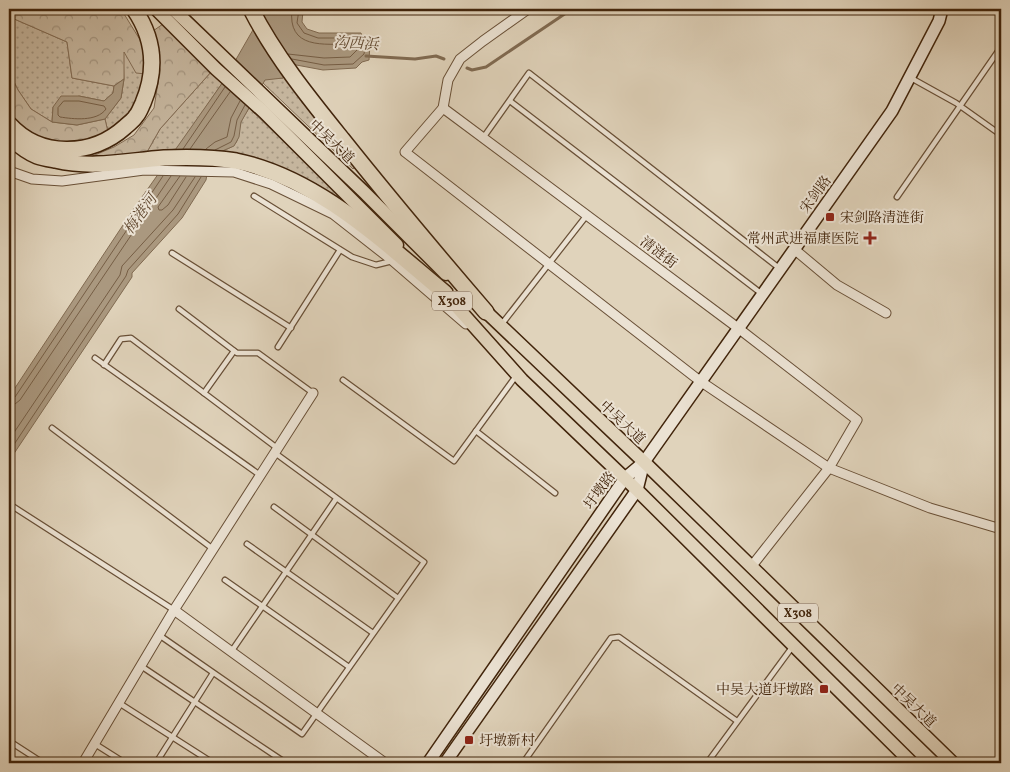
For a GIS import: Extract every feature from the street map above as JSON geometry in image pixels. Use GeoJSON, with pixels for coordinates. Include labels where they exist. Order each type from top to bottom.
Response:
{"type":"FeatureCollection","features":[{"type":"Feature","properties":{"kind":"highway"},"geometry":{"type":"LineString","coordinates":[[9,124],[15,131],[41,146],[70,150],[94,146],[115,136],[130,123],[137,116],[148,91],[153,64],[149,38],[134,9]]}},
{"type":"Feature","properties":{"kind":"highway"},"geometry":{"type":"LineString","coordinates":[[251,9],[274,48],[316,107],[378,185],[486,312]]}},
{"type":"Feature","properties":{"kind":"highway"},"geometry":{"type":"LineString","coordinates":[[9,136],[37,156],[67,163],[120,168],[162,158],[200,157],[235,167],[269,171],[329,201],[380,239],[445,293]]}},
{"type":"Feature","properties":{"kind":"main road","name":"X308"},"geometry":{"type":"LineString","coordinates":[[156,9],[268,108]]}},
{"type":"Feature","properties":{"kind":"main road","name":"X308"},"geometry":{"type":"LineString","coordinates":[[174,9],[220,64]]}},
{"type":"Feature","properties":{"kind":"main road","name":"宋剑路"},"geometry":{"type":"LineString","coordinates":[[644,462],[892,111],[939,21],[942,9]]}},
{"type":"Feature","properties":{"kind":"main road","name":"中吴大道"},"geometry":{"type":"LineString","coordinates":[[268,108],[445,293],[517,375],[638,490],[912,763]]}},
{"type":"Feature","properties":{"kind":"main road","name":"中吴大道"},"geometry":{"type":"LineString","coordinates":[[268,108],[644,462],[953,763]]}},
{"type":"Feature","properties":{"kind":"main road","name":"圩墩路"},"geometry":{"type":"LineString","coordinates":[[428,763],[625,478],[644,462]]}},
{"type":"Feature","properties":{"kind":"main road"},"geometry":{"type":"LineString","coordinates":[[445,763],[638,490],[644,462]]}},
{"type":"Feature","properties":{"kind":"street"},"geometry":{"type":"LineString","coordinates":[[528,9],[460,59],[448,80],[443,108],[405,152],[700,381],[829,468],[930,508],[1001,529]]}},
{"type":"Feature","properties":{"kind":"street","name":"清涟街"},"geometry":{"type":"LineString","coordinates":[[443,108],[858,420],[829,468]]}},
{"type":"Feature","properties":{"kind":"street"},"geometry":{"type":"LineString","coordinates":[[235,167],[333,214],[393,261],[492,347]]}},
{"type":"Feature","properties":{"kind":"street"},"geometry":{"type":"LineString","coordinates":[[9,171],[32,179],[62,180],[120,168]]}},
{"type":"Feature","properties":{"kind":"street"},"geometry":{"type":"LineString","coordinates":[[794,249],[837,285],[886,314]]}},
{"type":"Feature","properties":{"kind":"street"},"geometry":{"type":"LineString","coordinates":[[83,763],[174,610],[313,392]]}},
{"type":"Feature","properties":{"kind":"street"},"geometry":{"type":"LineString","coordinates":[[751,567],[829,468]]}},
{"type":"Feature","properties":{"kind":"street"},"geometry":{"type":"LineString","coordinates":[[174,610],[385,763]]}},
{"type":"Feature","properties":{"kind":"lane"},"geometry":{"type":"LineString","coordinates":[[898,197],[1001,47]]}},
{"type":"Feature","properties":{"kind":"lane"},"geometry":{"type":"LineString","coordinates":[[483,138],[529,73],[780,268]]}},
{"type":"Feature","properties":{"kind":"lane"},"geometry":{"type":"LineString","coordinates":[[910,77],[960,106],[1001,135]]}},
{"type":"Feature","properties":{"kind":"lane"},"geometry":{"type":"LineString","coordinates":[[510,101],[762,294]]}},
{"type":"Feature","properties":{"kind":"lane"},"geometry":{"type":"LineString","coordinates":[[254,196],[352,257],[376,265],[393,261]]}},
{"type":"Feature","properties":{"kind":"lane"},"geometry":{"type":"LineString","coordinates":[[500,326],[587,215]]}},
{"type":"Feature","properties":{"kind":"lane"},"geometry":{"type":"LineString","coordinates":[[278,347],[340,250]]}},
{"type":"Feature","properties":{"kind":"lane"},"geometry":{"type":"LineString","coordinates":[[172,254],[291,328]]}},
{"type":"Feature","properties":{"kind":"lane"},"geometry":{"type":"LineString","coordinates":[[179,309],[237,353],[258,353],[313,392]]}},
{"type":"Feature","properties":{"kind":"lane"},"geometry":{"type":"LineString","coordinates":[[104,365],[121,339],[131,338],[336,499],[424,562],[302,734],[159,635]]}},
{"type":"Feature","properties":{"kind":"lane"},"geometry":{"type":"LineString","coordinates":[[204,394],[234,351]]}},
{"type":"Feature","properties":{"kind":"lane"},"geometry":{"type":"LineString","coordinates":[[95,358],[260,475]]}},
{"type":"Feature","properties":{"kind":"lane"},"geometry":{"type":"LineString","coordinates":[[343,380],[454,461],[517,375]]}},
{"type":"Feature","properties":{"kind":"lane"},"geometry":{"type":"LineString","coordinates":[[52,428],[213,549]]}},
{"type":"Feature","properties":{"kind":"lane"},"geometry":{"type":"LineString","coordinates":[[476,430],[555,493]]}},
{"type":"Feature","properties":{"kind":"lane"},"geometry":{"type":"LineString","coordinates":[[231,652],[336,499]]}},
{"type":"Feature","properties":{"kind":"lane"},"geometry":{"type":"LineString","coordinates":[[9,504],[174,610]]}},
{"type":"Feature","properties":{"kind":"lane"},"geometry":{"type":"LineString","coordinates":[[274,507],[398,598]]}},
{"type":"Feature","properties":{"kind":"lane"},"geometry":{"type":"LineString","coordinates":[[247,544],[373,633]]}},
{"type":"Feature","properties":{"kind":"lane"},"geometry":{"type":"LineString","coordinates":[[225,580],[349,667]]}},
{"type":"Feature","properties":{"kind":"lane"},"geometry":{"type":"LineString","coordinates":[[523,763],[611,638],[619,637],[737,721]]}},
{"type":"Feature","properties":{"kind":"lane"},"geometry":{"type":"LineString","coordinates":[[707,763],[794,645]]}},
{"type":"Feature","properties":{"kind":"lane"},"geometry":{"type":"LineString","coordinates":[[141,666],[283,761]]}},
{"type":"Feature","properties":{"kind":"lane"},"geometry":{"type":"LineString","coordinates":[[156,763],[213,673]]}},
{"type":"Feature","properties":{"kind":"lane"},"geometry":{"type":"LineString","coordinates":[[119,703],[212,763]]}},
{"type":"Feature","properties":{"kind":"lane"},"geometry":{"type":"LineString","coordinates":[[9,741],[43,763]]}},
{"type":"Feature","properties":{"kind":"lane"},"geometry":{"type":"LineString","coordinates":[[95,743],[125,763]]}},
{"type":"Feature","properties":{"kind":"green space"},"geometry":{"type":"Polygon","coordinates":[[[18,9],[121,9],[142,43],[146,74],[136,73],[124,52],[124,79],[114,86],[72,78],[67,42],[12,18],[18,9]]]}},
{"type":"Feature","properties":{"kind":"green space"},"geometry":{"type":"Polygon","coordinates":[[[12,18],[67,42],[72,78],[114,86],[113,93],[104,101],[79,96],[53,107],[52,122],[31,109],[9,72],[9,24],[12,18]]]}},
{"type":"Feature","properties":{"kind":"green space"},"geometry":{"type":"Polygon","coordinates":[[[163,24],[211,72],[160,129],[147,152],[128,156],[90,157],[114,147],[134,135],[154,108],[160,70],[153,31],[163,24]]]}},
{"type":"Feature","properties":{"kind":"green space"},"geometry":{"type":"Polygon","coordinates":[[[123,51],[146,74],[141,94],[134,108],[124,120],[108,132],[105,119],[121,98],[124,79],[123,51]]]}},
{"type":"Feature","properties":{"kind":"green space"},"geometry":{"type":"Polygon","coordinates":[[[9,72],[31,109],[52,122],[77,125],[105,119],[108,132],[86,140],[58,142],[32,136],[9,116],[9,72]]]}},
{"type":"Feature","properties":{"kind":"green space"},"geometry":{"type":"Polygon","coordinates":[[[211,72],[223,82],[177,149],[147,152],[160,129],[211,72]]]}},
{"type":"Feature","properties":{"kind":"green space"},"geometry":{"type":"Polygon","coordinates":[[[285,74],[356,166],[353,169],[263,83],[265,79],[283,78],[285,74]]]}},
{"type":"Feature","properties":{"kind":"green space"},"geometry":{"type":"Polygon","coordinates":[[[249,108],[338,194],[335,198],[220,152],[237,141],[241,122],[249,108]]]}},
{"type":"Feature","properties":{"kind":"water","name":"梅港河"},"geometry":{"type":"Polygon","coordinates":[[[265,9],[305,9],[302,22],[307,29],[319,33],[361,33],[363,39],[370,44],[369,60],[362,62],[356,68],[323,70],[291,64],[283,78],[265,80],[241,122],[239,137],[234,146],[220,152],[209,162],[206,180],[182,218],[132,273],[132,277],[9,461],[9,397],[135,207],[223,82],[265,9]]]}},
{"type":"Feature","properties":{"kind":"water"},"geometry":{"type":"Polygon","coordinates":[[[124,79],[121,98],[105,119],[77,125],[52,122],[53,107],[61,96],[79,96],[104,101],[113,93],[114,86],[124,79]]]}},
{"type":"Feature","properties":{"kind":"waterway","name":"沟西浜"},"geometry":{"type":"LineString","coordinates":[[467,68],[472,70],[486,67],[572,9]]}},
{"type":"Feature","properties":{"kind":"waterway","name":"沟西浜"},"geometry":{"type":"LineString","coordinates":[[366,56],[415,59],[436,56],[444,59]]}},
{"type":"Feature","properties":{"kind":"place","name":"宋剑路清涟街"},"geometry":{"type":"Point","coordinates":[830,217]}},
{"type":"Feature","properties":{"kind":"place","name":"常州武进福康医院"},"geometry":{"type":"Point","coordinates":[870,238]}},
{"type":"Feature","properties":{"kind":"place","name":"中吴大道圩墩路"},"geometry":{"type":"Point","coordinates":[824,689]}},
{"type":"Feature","properties":{"kind":"place","name":"圩墩新村"},"geometry":{"type":"Point","coordinates":[469,740]}}]}
